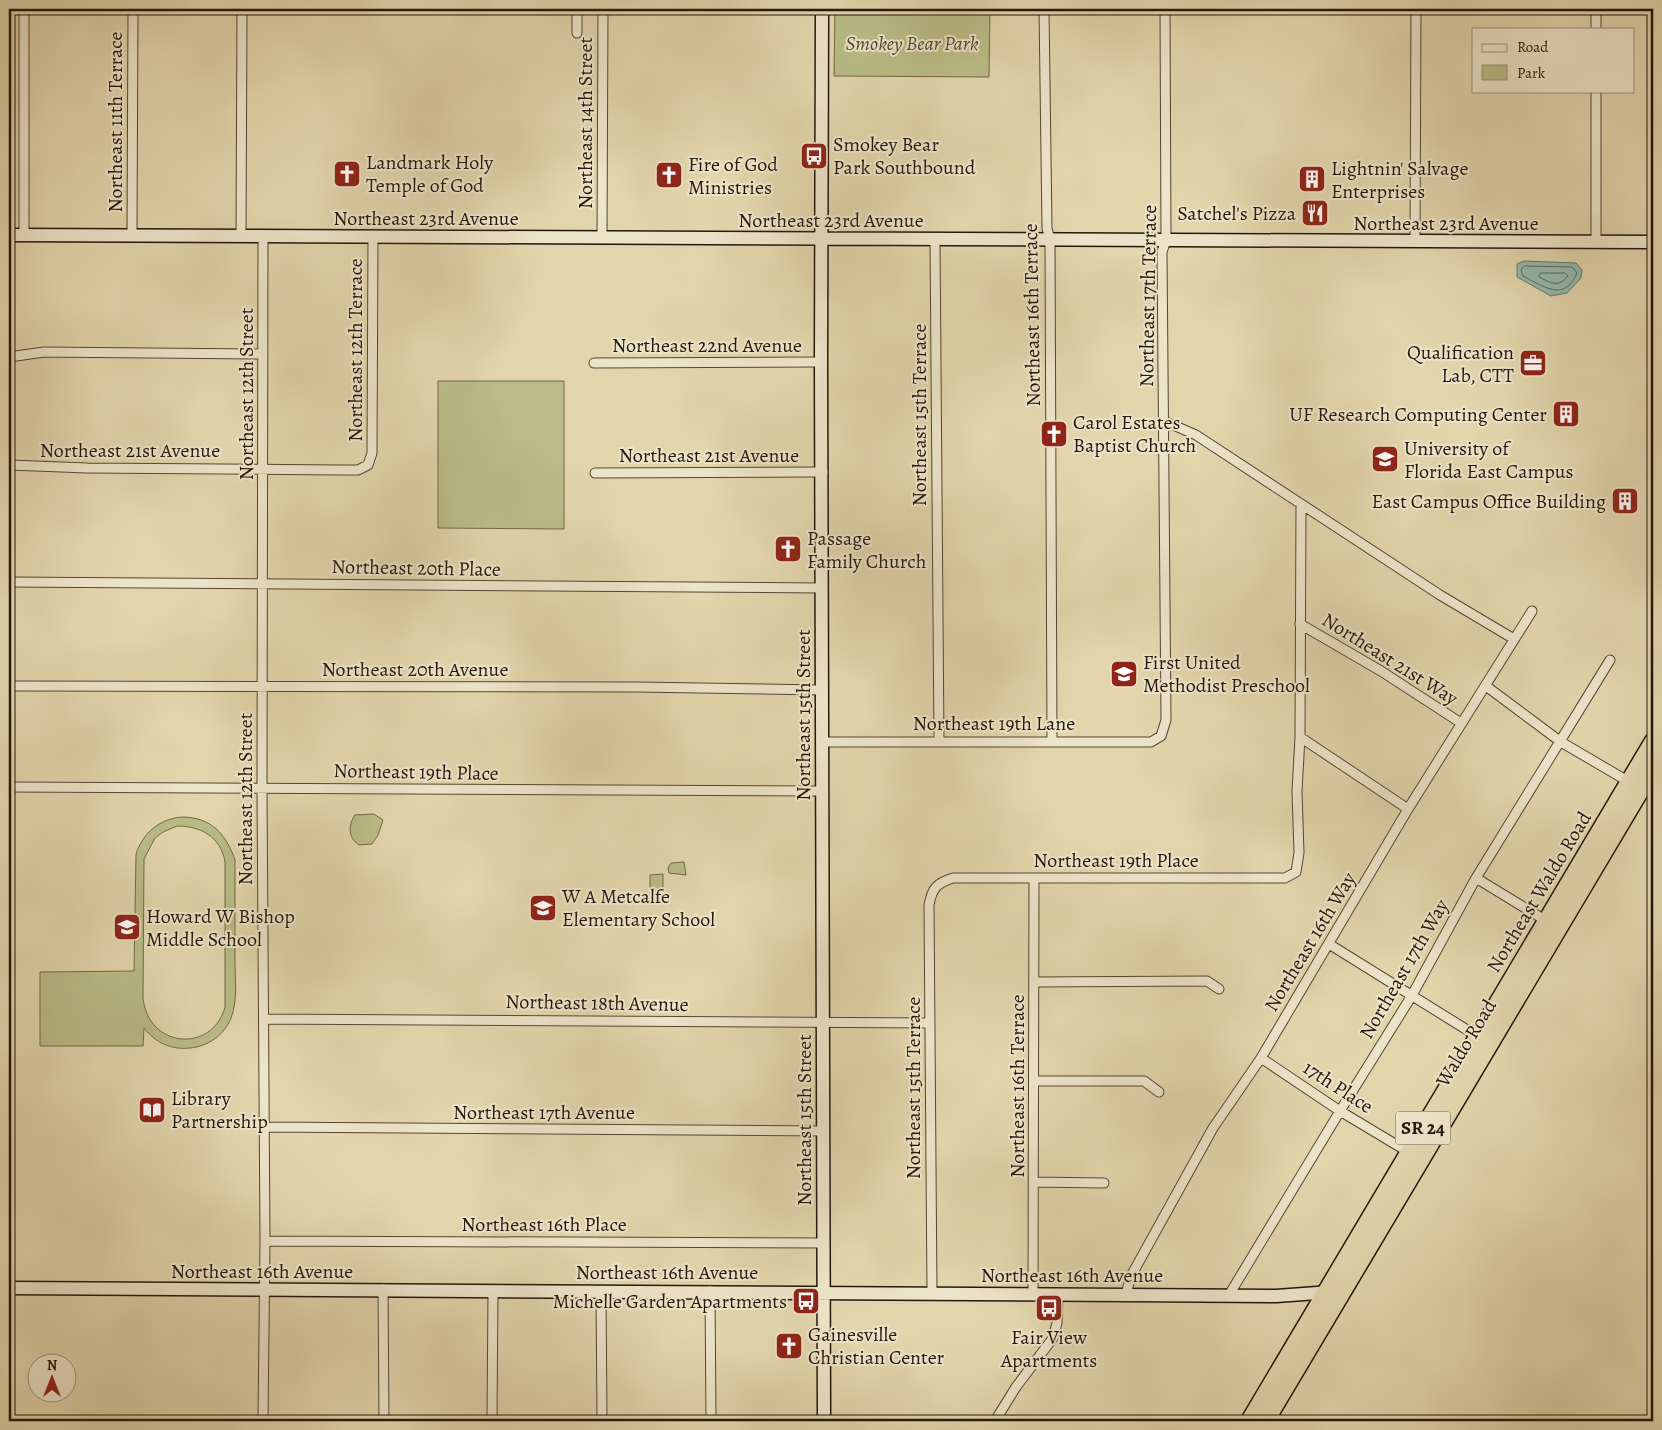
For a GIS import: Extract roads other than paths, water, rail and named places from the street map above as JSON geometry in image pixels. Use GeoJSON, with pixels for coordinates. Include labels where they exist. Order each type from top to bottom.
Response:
{"type":"FeatureCollection","features":[{"type":"Feature","properties":{"kind":"highway","name":"SR 24"},"geometry":{"type":"LineString","coordinates":[[1636,786],[1653,741]]}},
{"type":"Feature","properties":{"kind":"highway","name":"SR 24"},"geometry":{"type":"LineString","coordinates":[[1636,786],[1653,770]]}},
{"type":"Feature","properties":{"kind":"highway","name":"Waldo Road"},"geometry":{"type":"LineString","coordinates":[[1266,1421],[1336,1294],[1636,786]]}},
{"type":"Feature","properties":{"kind":"highway","name":"Waldo Road"},"geometry":{"type":"LineString","coordinates":[[1249,1421],[1336,1294],[1369,1219],[1416,1157]]}},
{"type":"Feature","properties":{"kind":"street"},"geometry":{"type":"LineString","coordinates":[[24,9],[24,235]]}},
{"type":"Feature","properties":{"kind":"street","name":"Northeast 11th Terrace"},"geometry":{"type":"LineString","coordinates":[[132,236],[133,9]]}},
{"type":"Feature","properties":{"kind":"street"},"geometry":{"type":"LineString","coordinates":[[241,236],[242,9]]}},
{"type":"Feature","properties":{"kind":"street"},"geometry":{"type":"LineString","coordinates":[[577,9],[577,33]]}},
{"type":"Feature","properties":{"kind":"street","name":"Northeast 14th Street"},"geometry":{"type":"LineString","coordinates":[[602,238],[603,9]]}},
{"type":"Feature","properties":{"kind":"street","name":"Northeast 15th Street"},"geometry":{"type":"LineString","coordinates":[[822,9],[821,362],[823,472],[821,690],[824,1421]]}},
{"type":"Feature","properties":{"kind":"street","name":"Northeast 16th Terrace"},"geometry":{"type":"LineString","coordinates":[[1044,9],[1047,228],[1050,240],[1052,741]]}},
{"type":"Feature","properties":{"kind":"street","name":"Northeast 17th Terrace"},"geometry":{"type":"LineString","coordinates":[[1162,733],[1166,720],[1163,597],[1164,421],[1162,252],[1166,240],[1165,9]]}},
{"type":"Feature","properties":{"kind":"street"},"geometry":{"type":"LineString","coordinates":[[1415,241],[1416,9]]}},
{"type":"Feature","properties":{"kind":"street"},"geometry":{"type":"LineString","coordinates":[[1596,9],[1596,28]]}},
{"type":"Feature","properties":{"kind":"street"},"geometry":{"type":"LineString","coordinates":[[1596,92],[1596,242]]}},
{"type":"Feature","properties":{"kind":"street","name":"Northeast 23rd Avenue"},"geometry":{"type":"LineString","coordinates":[[9,235],[1653,242]]}},
{"type":"Feature","properties":{"kind":"street","name":"Northeast 12th Street"},"geometry":{"type":"LineString","coordinates":[[263,236],[262,788],[265,1241],[263,1421]]}},
{"type":"Feature","properties":{"kind":"street","name":"Northeast 12th Terrace"},"geometry":{"type":"LineString","coordinates":[[369,462],[372,453],[373,237]]}},
{"type":"Feature","properties":{"kind":"street","name":"Northeast 15th Terrace"},"geometry":{"type":"LineString","coordinates":[[935,240],[939,741]]}},
{"type":"Feature","properties":{"kind":"street"},"geometry":{"type":"LineString","coordinates":[[9,357],[44,352],[263,354]]}},
{"type":"Feature","properties":{"kind":"street","name":"Northeast 22nd Avenue"},"geometry":{"type":"LineString","coordinates":[[594,363],[821,362]]}},
{"type":"Feature","properties":{"kind":"street"},"geometry":{"type":"LineString","coordinates":[[1164,421],[1196,435],[1301,505],[1353,536],[1440,595],[1514,639]]}},
{"type":"Feature","properties":{"kind":"street","name":"Northeast 21st Avenue"},"geometry":{"type":"LineString","coordinates":[[9,465],[78,468],[358,470],[368,465],[369,462]]}},
{"type":"Feature","properties":{"kind":"street","name":"Northeast 21st Avenue"},"geometry":{"type":"LineString","coordinates":[[595,473],[823,472]]}},
{"type":"Feature","properties":{"kind":"street"},"geometry":{"type":"LineString","coordinates":[[1301,505],[1300,737],[1408,810]]}},
{"type":"Feature","properties":{"kind":"street","name":"Northeast 20th Place"},"geometry":{"type":"LineString","coordinates":[[9,582],[822,588]]}},
{"type":"Feature","properties":{"kind":"street","name":"Northeast 16th Way"},"geometry":{"type":"LineString","coordinates":[[1126,1294],[1131,1276],[1208,1136],[1261,1058],[1408,810],[1532,611]]}},
{"type":"Feature","properties":{"kind":"street","name":"Northeast 21st Way"},"geometry":{"type":"LineString","coordinates":[[1300,624],[1381,671],[1461,723]]}},
{"type":"Feature","properties":{"kind":"street","name":"Northeast 17th Way"},"geometry":{"type":"LineString","coordinates":[[1229,1295],[1411,997],[1476,878],[1610,660]]}},
{"type":"Feature","properties":{"kind":"street","name":"Northeast 20th Avenue"},"geometry":{"type":"LineString","coordinates":[[9,686],[636,687],[821,690]]}},
{"type":"Feature","properties":{"kind":"street"},"geometry":{"type":"LineString","coordinates":[[1486,686],[1561,742],[1636,786]]}},
{"type":"Feature","properties":{"kind":"street","name":"Northeast 19th Lane"},"geometry":{"type":"LineString","coordinates":[[822,742],[1151,742],[1162,733]]}},
{"type":"Feature","properties":{"kind":"street","name":"Northeast 19th Place"},"geometry":{"type":"LineString","coordinates":[[937,885],[953,878],[1285,878],[1296,872],[1299,853],[1297,791],[1300,737]]}},
{"type":"Feature","properties":{"kind":"street","name":"Northeast 19th Place"},"geometry":{"type":"LineString","coordinates":[[9,787],[468,791],[671,789],[822,791]]}},
{"type":"Feature","properties":{"kind":"street","name":"Northeast 16th Terrace"},"geometry":{"type":"LineString","coordinates":[[1033,1294],[1035,1182],[1034,878]]}},
{"type":"Feature","properties":{"kind":"street"},"geometry":{"type":"LineString","coordinates":[[1476,878],[1553,925]]}},
{"type":"Feature","properties":{"kind":"street","name":"Northeast 15th Terrace"},"geometry":{"type":"LineString","coordinates":[[932,1293],[929,905],[931,892],[937,885]]}},
{"type":"Feature","properties":{"kind":"street"},"geometry":{"type":"LineString","coordinates":[[1330,944],[1411,997],[1484,1041]]}},
{"type":"Feature","properties":{"kind":"street"},"geometry":{"type":"LineString","coordinates":[[1034,982],[1207,981],[1220,989]]}},
{"type":"Feature","properties":{"kind":"street","name":"Northeast 18th Avenue"},"geometry":{"type":"LineString","coordinates":[[264,1020],[930,1023]]}},
{"type":"Feature","properties":{"kind":"street","name":"17th Place"},"geometry":{"type":"LineString","coordinates":[[1261,1058],[1340,1111],[1416,1157]]}},
{"type":"Feature","properties":{"kind":"street"},"geometry":{"type":"LineString","coordinates":[[1035,1082],[1144,1081],[1159,1092]]}},
{"type":"Feature","properties":{"kind":"street","name":"Northeast 17th Avenue"},"geometry":{"type":"LineString","coordinates":[[264,1127],[823,1131]]}},
{"type":"Feature","properties":{"kind":"street"},"geometry":{"type":"LineString","coordinates":[[1035,1182],[1104,1182]]}},
{"type":"Feature","properties":{"kind":"street","name":"Northeast 16th Place"},"geometry":{"type":"LineString","coordinates":[[265,1241],[823,1243]]}},
{"type":"Feature","properties":{"kind":"street","name":"Northeast 16th Avenue"},"geometry":{"type":"LineString","coordinates":[[9,1288],[1336,1294]]}},
{"type":"Feature","properties":{"kind":"street"},"geometry":{"type":"LineString","coordinates":[[383,1289],[384,1421]]}},
{"type":"Feature","properties":{"kind":"street"},"geometry":{"type":"LineString","coordinates":[[492,1421],[493,1291]]}},
{"type":"Feature","properties":{"kind":"street"},"geometry":{"type":"LineString","coordinates":[[601,1291],[602,1421]]}},
{"type":"Feature","properties":{"kind":"street"},"geometry":{"type":"LineString","coordinates":[[710,1291],[711,1421]]}},
{"type":"Feature","properties":{"kind":"street"},"geometry":{"type":"LineString","coordinates":[[995,1421],[1016,1387],[1053,1338],[1058,1323],[1058,1294]]}},
{"type":"Feature","properties":{"kind":"water"},"geometry":{"type":"Polygon","coordinates":[[[1524,261],[1576,263],[1582,270],[1581,278],[1567,293],[1551,296],[1517,277],[1517,264],[1524,261]]]}},
{"type":"Feature","properties":{"kind":"place","name":"Smokey Bear Park Southbound"},"geometry":{"type":"Point","coordinates":[814,156]}},
{"type":"Feature","properties":{"kind":"place","name":"Landmark Holy Temple of God"},"geometry":{"type":"Point","coordinates":[347,174]}},
{"type":"Feature","properties":{"kind":"place","name":"Fire of God Ministries"},"geometry":{"type":"Point","coordinates":[669,175]}},
{"type":"Feature","properties":{"kind":"place","name":"Lightnin' Salvage Enterprises"},"geometry":{"type":"Point","coordinates":[1312,179]}},
{"type":"Feature","properties":{"kind":"place","name":"Satchel's Pizza"},"geometry":{"type":"Point","coordinates":[1315,213]}},
{"type":"Feature","properties":{"kind":"place","name":"Qualification Lab, CTT"},"geometry":{"type":"Point","coordinates":[1533,363]}},
{"type":"Feature","properties":{"kind":"place","name":"UF Research Computing Center"},"geometry":{"type":"Point","coordinates":[1566,414]}},
{"type":"Feature","properties":{"kind":"place","name":"Carol Estates Baptist Church"},"geometry":{"type":"Point","coordinates":[1054,434]}},
{"type":"Feature","properties":{"kind":"place","name":"University of Florida East Campus"},"geometry":{"type":"Point","coordinates":[1385,459]}},
{"type":"Feature","properties":{"kind":"place","name":"East Campus Office Building"},"geometry":{"type":"Point","coordinates":[1625,501]}},
{"type":"Feature","properties":{"kind":"place","name":"Passage Family Church"},"geometry":{"type":"Point","coordinates":[788,549]}},
{"type":"Feature","properties":{"kind":"place","name":"First United Methodist Preschool"},"geometry":{"type":"Point","coordinates":[1124,674]}},
{"type":"Feature","properties":{"kind":"place","name":"W A Metcalfe Elementary School"},"geometry":{"type":"Point","coordinates":[543,908]}},
{"type":"Feature","properties":{"kind":"place","name":"Howard W Bishop Middle School"},"geometry":{"type":"Point","coordinates":[127,927]}},
{"type":"Feature","properties":{"kind":"place","name":"Library Partnership"},"geometry":{"type":"Point","coordinates":[152,1110]}},
{"type":"Feature","properties":{"kind":"place","name":"Michelle Garden Apartments"},"geometry":{"type":"Point","coordinates":[806,1301]}},
{"type":"Feature","properties":{"kind":"place","name":"Fair View Apartments"},"geometry":{"type":"Point","coordinates":[1049,1308]}},
{"type":"Feature","properties":{"kind":"place","name":"Gainesville Christian Center"},"geometry":{"type":"Point","coordinates":[789,1346]}},
{"type":"Feature","properties":{"kind":"park label","name":"Smokey Bear Park"},"geometry":{"type":"Point","coordinates":[912,43]}}]}
